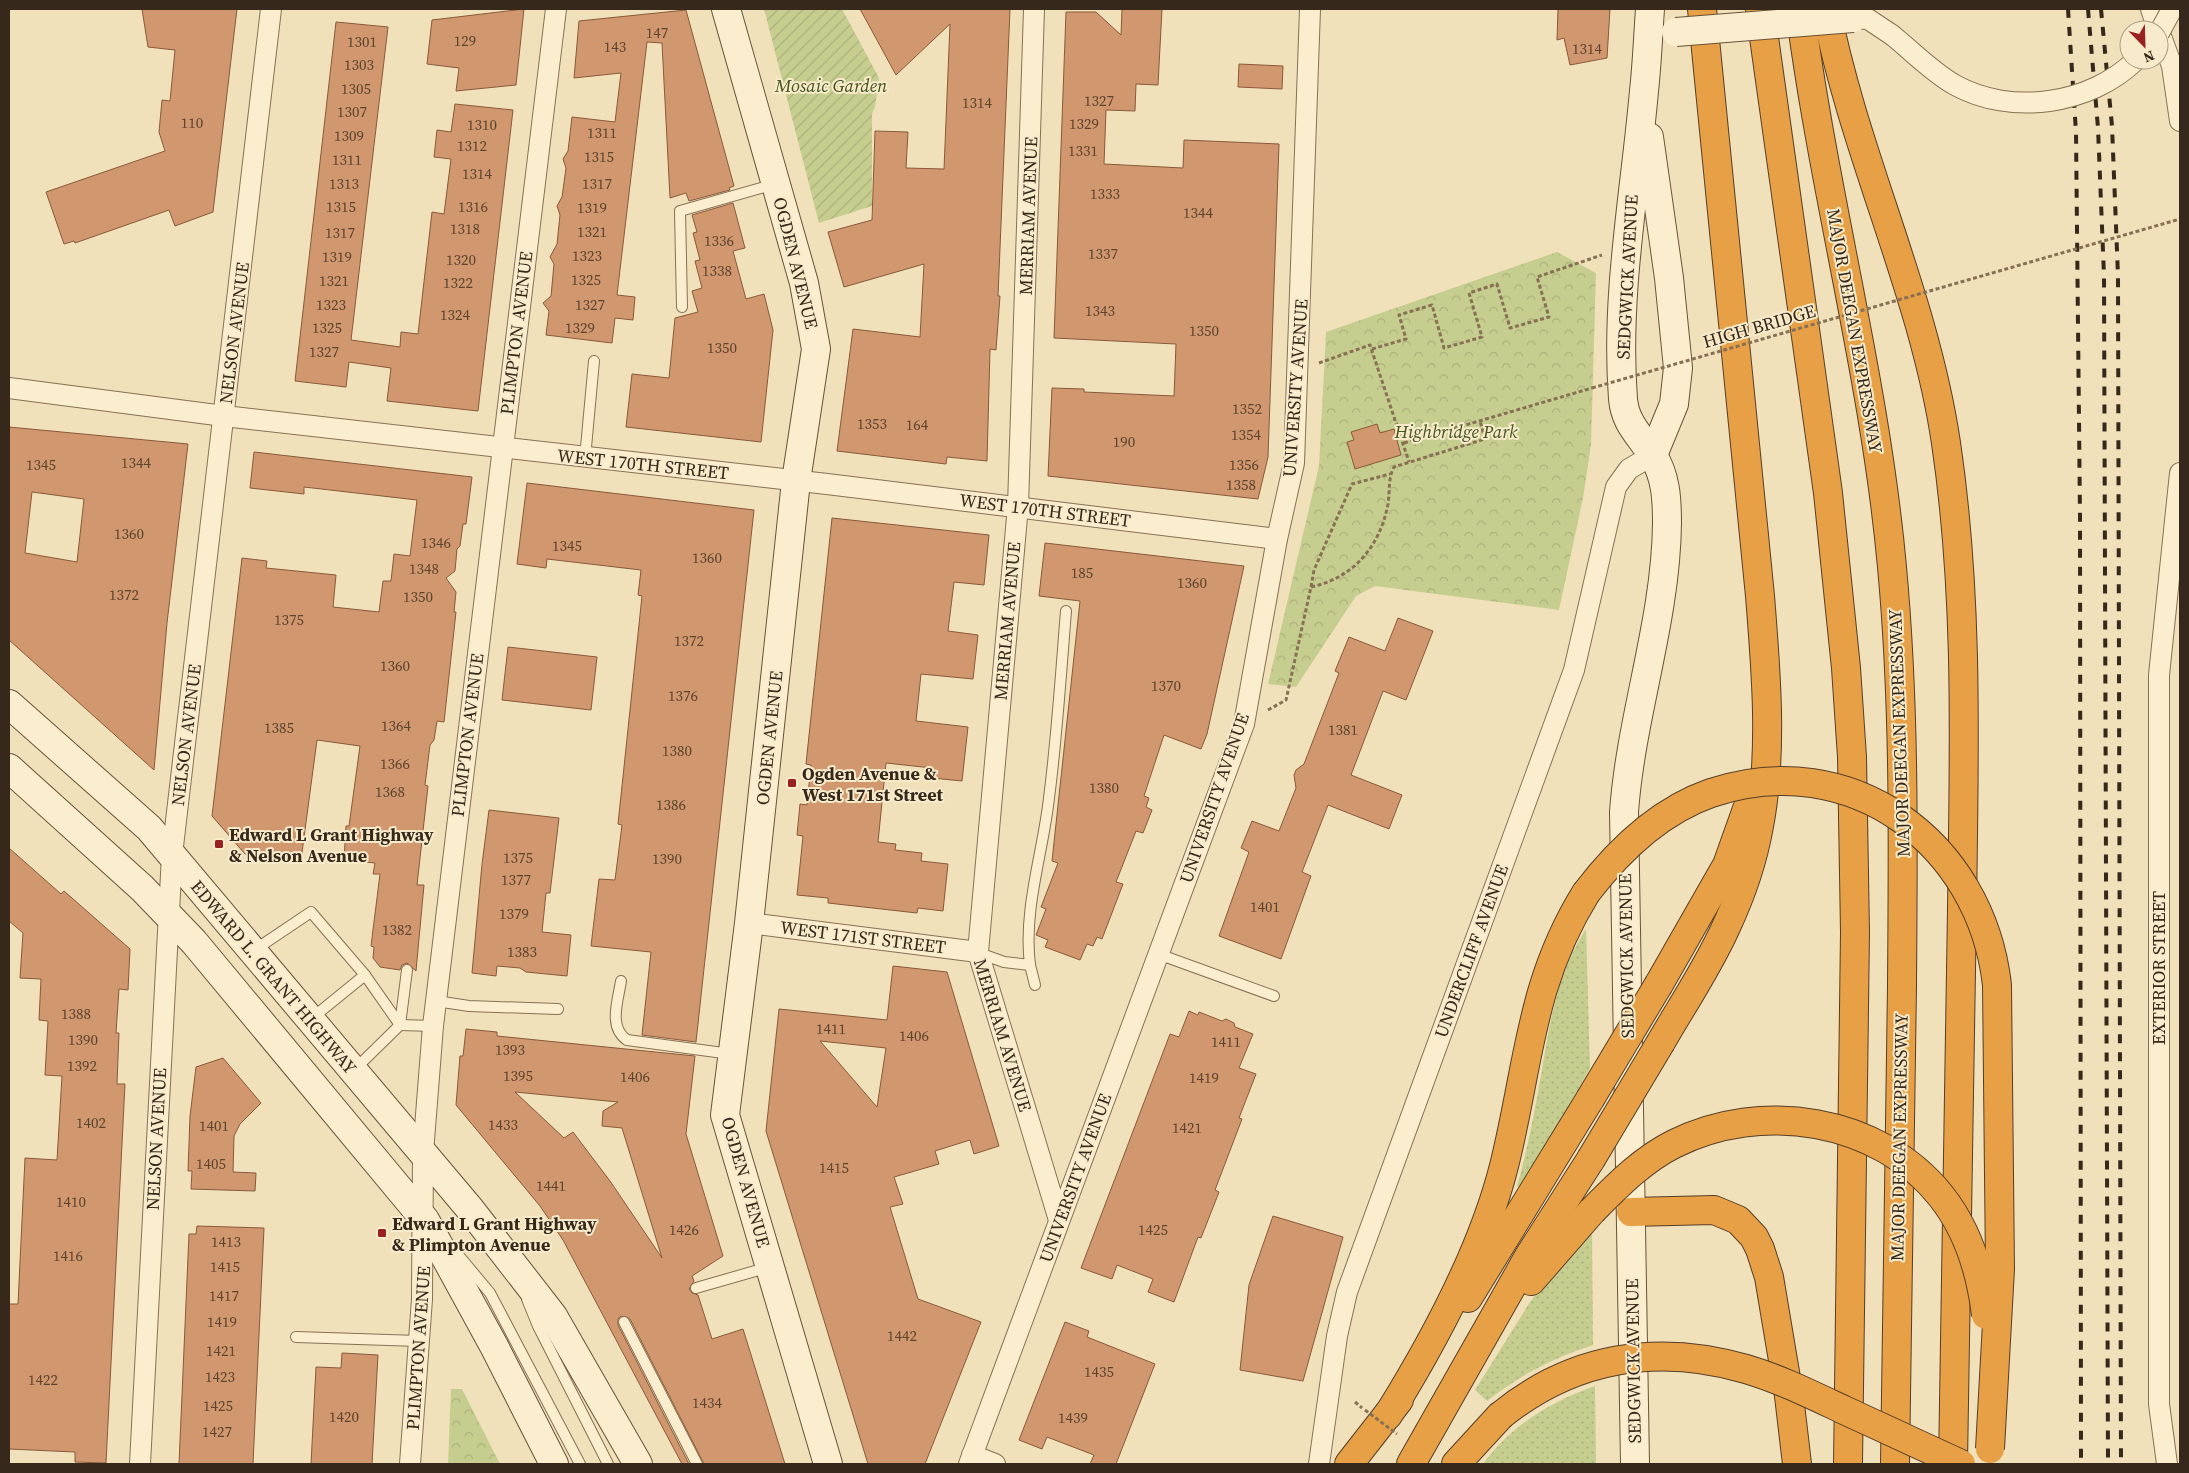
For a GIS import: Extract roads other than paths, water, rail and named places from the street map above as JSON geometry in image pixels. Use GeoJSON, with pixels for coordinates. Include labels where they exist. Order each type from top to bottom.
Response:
{"type":"FeatureCollection","features":[{"type":"Feature","properties":{"kind":"highway"},"geometry":{"type":"LineString","coordinates":[[1411,1464],[1473,1358],[1529,1256],[1591,1159],[1720,940],[1737,900],[1753,852],[1763,801],[1765,705],[1760,596],[1702,9]]}},
{"type":"Feature","properties":{"kind":"highway"},"geometry":{"type":"LineString","coordinates":[[1760,9],[1828,493],[1845,659],[1852,757],[1855,932],[1848,1464]]}},
{"type":"Feature","properties":{"kind":"highway","name":"MAJOR DEEGAN EXPRESSWAY"},"geometry":{"type":"LineString","coordinates":[[1800,9],[1814,105],[1881,475],[1892,563],[1899,650],[1904,833],[1895,1464]]}},
{"type":"Feature","properties":{"kind":"highway"},"geometry":{"type":"LineString","coordinates":[[1826,9],[1844,86],[1926,343],[1946,438],[1959,540],[1965,689],[1952,1464]]}},
{"type":"Feature","properties":{"kind":"highway"},"geometry":{"type":"LineString","coordinates":[[1349,1464],[1452,1326],[1708,902],[1727,865],[1740,832],[1757,765],[1765,705]]}},
{"type":"Feature","properties":{"kind":"highway"},"geometry":{"type":"LineString","coordinates":[[1383,1420],[1428,1347],[1470,1260],[1492,1203],[1505,1162],[1541,989],[1554,951],[1586,893],[1633,840],[1685,804],[1712,793],[1739,786],[1783,782],[1830,787],[1874,803],[1923,835],[1956,871],[1981,915],[1991,949],[1997,985],[2000,1236],[1990,1457]]}},
{"type":"Feature","properties":{"kind":"highway"},"geometry":{"type":"LineString","coordinates":[[1473,1358],[1541,1268],[1592,1211],[1633,1172],[1660,1152],[1689,1137],[1718,1128],[1748,1122],[1797,1121],[1842,1130],[1885,1148],[1910,1165],[1941,1196],[1958,1224],[1977,1267],[1984,1302],[1990,1356],[1990,1457]]}},
{"type":"Feature","properties":{"kind":"highway"},"geometry":{"type":"LineString","coordinates":[[1631,1212],[1714,1210],[1738,1220],[1754,1237],[1769,1277],[1789,1396],[1797,1464]]}},
{"type":"Feature","properties":{"kind":"highway"},"geometry":{"type":"LineString","coordinates":[[1456,1464],[1500,1416],[1539,1388],[1586,1367],[1624,1358],[1685,1357],[1727,1364],[1768,1376],[1961,1464]]}},
{"type":"Feature","properties":{"kind":"main road","name":"OGDEN AVENUE"},"geometry":{"type":"LineString","coordinates":[[726,9],[804,283],[816,349],[796,481],[749,922],[725,1115],[828,1464]]}},
{"type":"Feature","properties":{"kind":"main road"},"geometry":{"type":"LineString","coordinates":[[1649,22],[1676,32],[1852,13]]}},
{"type":"Feature","properties":{"kind":"main road","name":"SEDGWICK AVENUE"},"geometry":{"type":"LineString","coordinates":[[1635,1464],[1624,812],[1629,766],[1656,618],[1667,538],[1665,486],[1653,455],[1635,433],[1625,410],[1622,355],[1630,209],[1644,91],[1649,22]]}},
{"type":"Feature","properties":{"kind":"main road","name":"SEDGWICK AVENUE"},"geometry":{"type":"LineString","coordinates":[[1644,91],[1649,143],[1669,278],[1678,368],[1674,404],[1653,455]]}},
{"type":"Feature","properties":{"kind":"main road","name":"EDWARD L. GRANT HIGHWAY"},"geometry":{"type":"LineString","coordinates":[[9,704],[149,828],[423,1153],[485,1228],[516,1272],[553,1316],[638,1464]]}},
{"type":"Feature","properties":{"kind":"main road"},"geometry":{"type":"LineString","coordinates":[[9,768],[142,888],[201,949],[425,1220],[494,1346],[554,1464]]}},
{"type":"Feature","properties":{"kind":"street","name":"NELSON AVENUE"},"geometry":{"type":"LineString","coordinates":[[140,1464],[172,855],[271,9]]}},
{"type":"Feature","properties":{"kind":"street","name":"PLIMPTON AVENUE"},"geometry":{"type":"LineString","coordinates":[[410,1464],[425,1220],[423,1153],[433,1026],[501,448],[556,9]]}},
{"type":"Feature","properties":{"kind":"street","name":"MERRIAM AVENUE"},"geometry":{"type":"LineString","coordinates":[[1034,9],[1018,506],[978,952],[1059,1220]]}},
{"type":"Feature","properties":{"kind":"street","name":"UNIVERSITY AVENUE"},"geometry":{"type":"LineString","coordinates":[[970,1459],[1244,724],[1277,539],[1294,463],[1299,370],[1310,9]]}},
{"type":"Feature","properties":{"kind":"street"},"geometry":{"type":"LineString","coordinates":[[2166,20],[2172,9]]}},
{"type":"Feature","properties":{"kind":"street"},"geometry":{"type":"LineString","coordinates":[[1852,13],[1883,27],[1956,85],[1979,94],[2010,102],[2053,101],[2072,96],[2110,80],[2123,70]]}},
{"type":"Feature","properties":{"kind":"street"},"geometry":{"type":"LineString","coordinates":[[2169,58],[2172,66],[2180,121]]}},
{"type":"Feature","properties":{"kind":"street","name":"WEST 170TH STREET"},"geometry":{"type":"LineString","coordinates":[[9,388],[224,416],[1018,506],[1277,539]]}},
{"type":"Feature","properties":{"kind":"street","name":"UNDERCLIFF AVENUE"},"geometry":{"type":"LineString","coordinates":[[1319,1464],[1339,1325],[1347,1292],[1574,670],[1616,487],[1629,469],[1653,455]]}},
{"type":"Feature","properties":{"kind":"street","name":"EXTERIOR STREET"},"geometry":{"type":"LineString","coordinates":[[2167,1464],[2159,1404],[2157,794],[2159,675],[2180,473]]}},
{"type":"Feature","properties":{"kind":"street","name":"WEST 171ST STREET"},"geometry":{"type":"LineString","coordinates":[[749,922],[978,952]]}},
{"type":"Feature","properties":{"kind":"street"},"geometry":{"type":"LineString","coordinates":[[970,1459],[996,1464]]}},
{"type":"Feature","properties":{"kind":"lane"},"geometry":{"type":"LineString","coordinates":[[682,307],[680,211],[776,184]]}},
{"type":"Feature","properties":{"kind":"lane"},"geometry":{"type":"LineString","coordinates":[[585,458],[594,361]]}},
{"type":"Feature","properties":{"kind":"lane"},"geometry":{"type":"LineString","coordinates":[[1035,985],[1028,946],[1034,890],[1049,798],[1066,611]]}},
{"type":"Feature","properties":{"kind":"lane"},"geometry":{"type":"LineString","coordinates":[[253,951],[311,912],[365,976],[400,1025]]}},
{"type":"Feature","properties":{"kind":"lane"},"geometry":{"type":"LineString","coordinates":[[978,952],[1004,962],[1030,964]]}},
{"type":"Feature","properties":{"kind":"lane"},"geometry":{"type":"LineString","coordinates":[[1158,954],[1274,996]]}},
{"type":"Feature","properties":{"kind":"lane"},"geometry":{"type":"LineString","coordinates":[[353,1071],[400,1025],[407,970]]}},
{"type":"Feature","properties":{"kind":"lane"},"geometry":{"type":"LineString","coordinates":[[310,1020],[365,976]]}},
{"type":"Feature","properties":{"kind":"lane"},"geometry":{"type":"LineString","coordinates":[[621,981],[615,1024],[618,1034],[627,1040],[732,1055]]}},
{"type":"Feature","properties":{"kind":"lane"},"geometry":{"type":"LineString","coordinates":[[436,1001],[469,1006],[558,1009]]}},
{"type":"Feature","properties":{"kind":"lane"},"geometry":{"type":"LineString","coordinates":[[400,1025],[433,1026]]}},
{"type":"Feature","properties":{"kind":"lane"},"geometry":{"type":"LineString","coordinates":[[425,1220],[451,1246],[490,1293],[580,1464]]}},
{"type":"Feature","properties":{"kind":"lane"},"geometry":{"type":"LineString","coordinates":[[696,1288],[770,1267]]}},
{"type":"Feature","properties":{"kind":"lane","name":"EDWARD L. GRANT HIGHWAY"},"geometry":{"type":"LineString","coordinates":[[516,1272],[538,1326],[608,1464]]}},
{"type":"Feature","properties":{"kind":"lane"},"geometry":{"type":"LineString","coordinates":[[624,1322],[696,1464]]}},
{"type":"Feature","properties":{"kind":"lane"},"geometry":{"type":"LineString","coordinates":[[296,1337],[419,1341]]}},
{"type":"Feature","properties":{"kind":"railway"},"geometry":{"type":"LineString","coordinates":[[2068,9],[2076,132],[2080,518],[2081,1464]]}},
{"type":"Feature","properties":{"kind":"railway"},"geometry":{"type":"LineString","coordinates":[[2088,9],[2098,128],[2104,276],[2108,1464]]}},
{"type":"Feature","properties":{"kind":"railway"},"geometry":{"type":"LineString","coordinates":[[2101,9],[2112,126],[2118,276],[2121,1464]]}},
{"type":"Feature","properties":{"kind":"place","name":"Ogden Avenue & West 171st Street"},"geometry":{"type":"Point","coordinates":[792,783]}},
{"type":"Feature","properties":{"kind":"place","name":"Edward L Grant Highway & Nelson Avenue"},"geometry":{"type":"Point","coordinates":[219,844]}},
{"type":"Feature","properties":{"kind":"place","name":"Edward L Grant Highway & Plimpton Avenue"},"geometry":{"type":"Point","coordinates":[382,1233]}},
{"type":"Feature","properties":{"kind":"park label","name":"Mosaic Garden"},"geometry":{"type":"Point","coordinates":[831,85]}},
{"type":"Feature","properties":{"kind":"park label","name":"Highbridge Park"},"geometry":{"type":"Point","coordinates":[1456,431]}}]}
